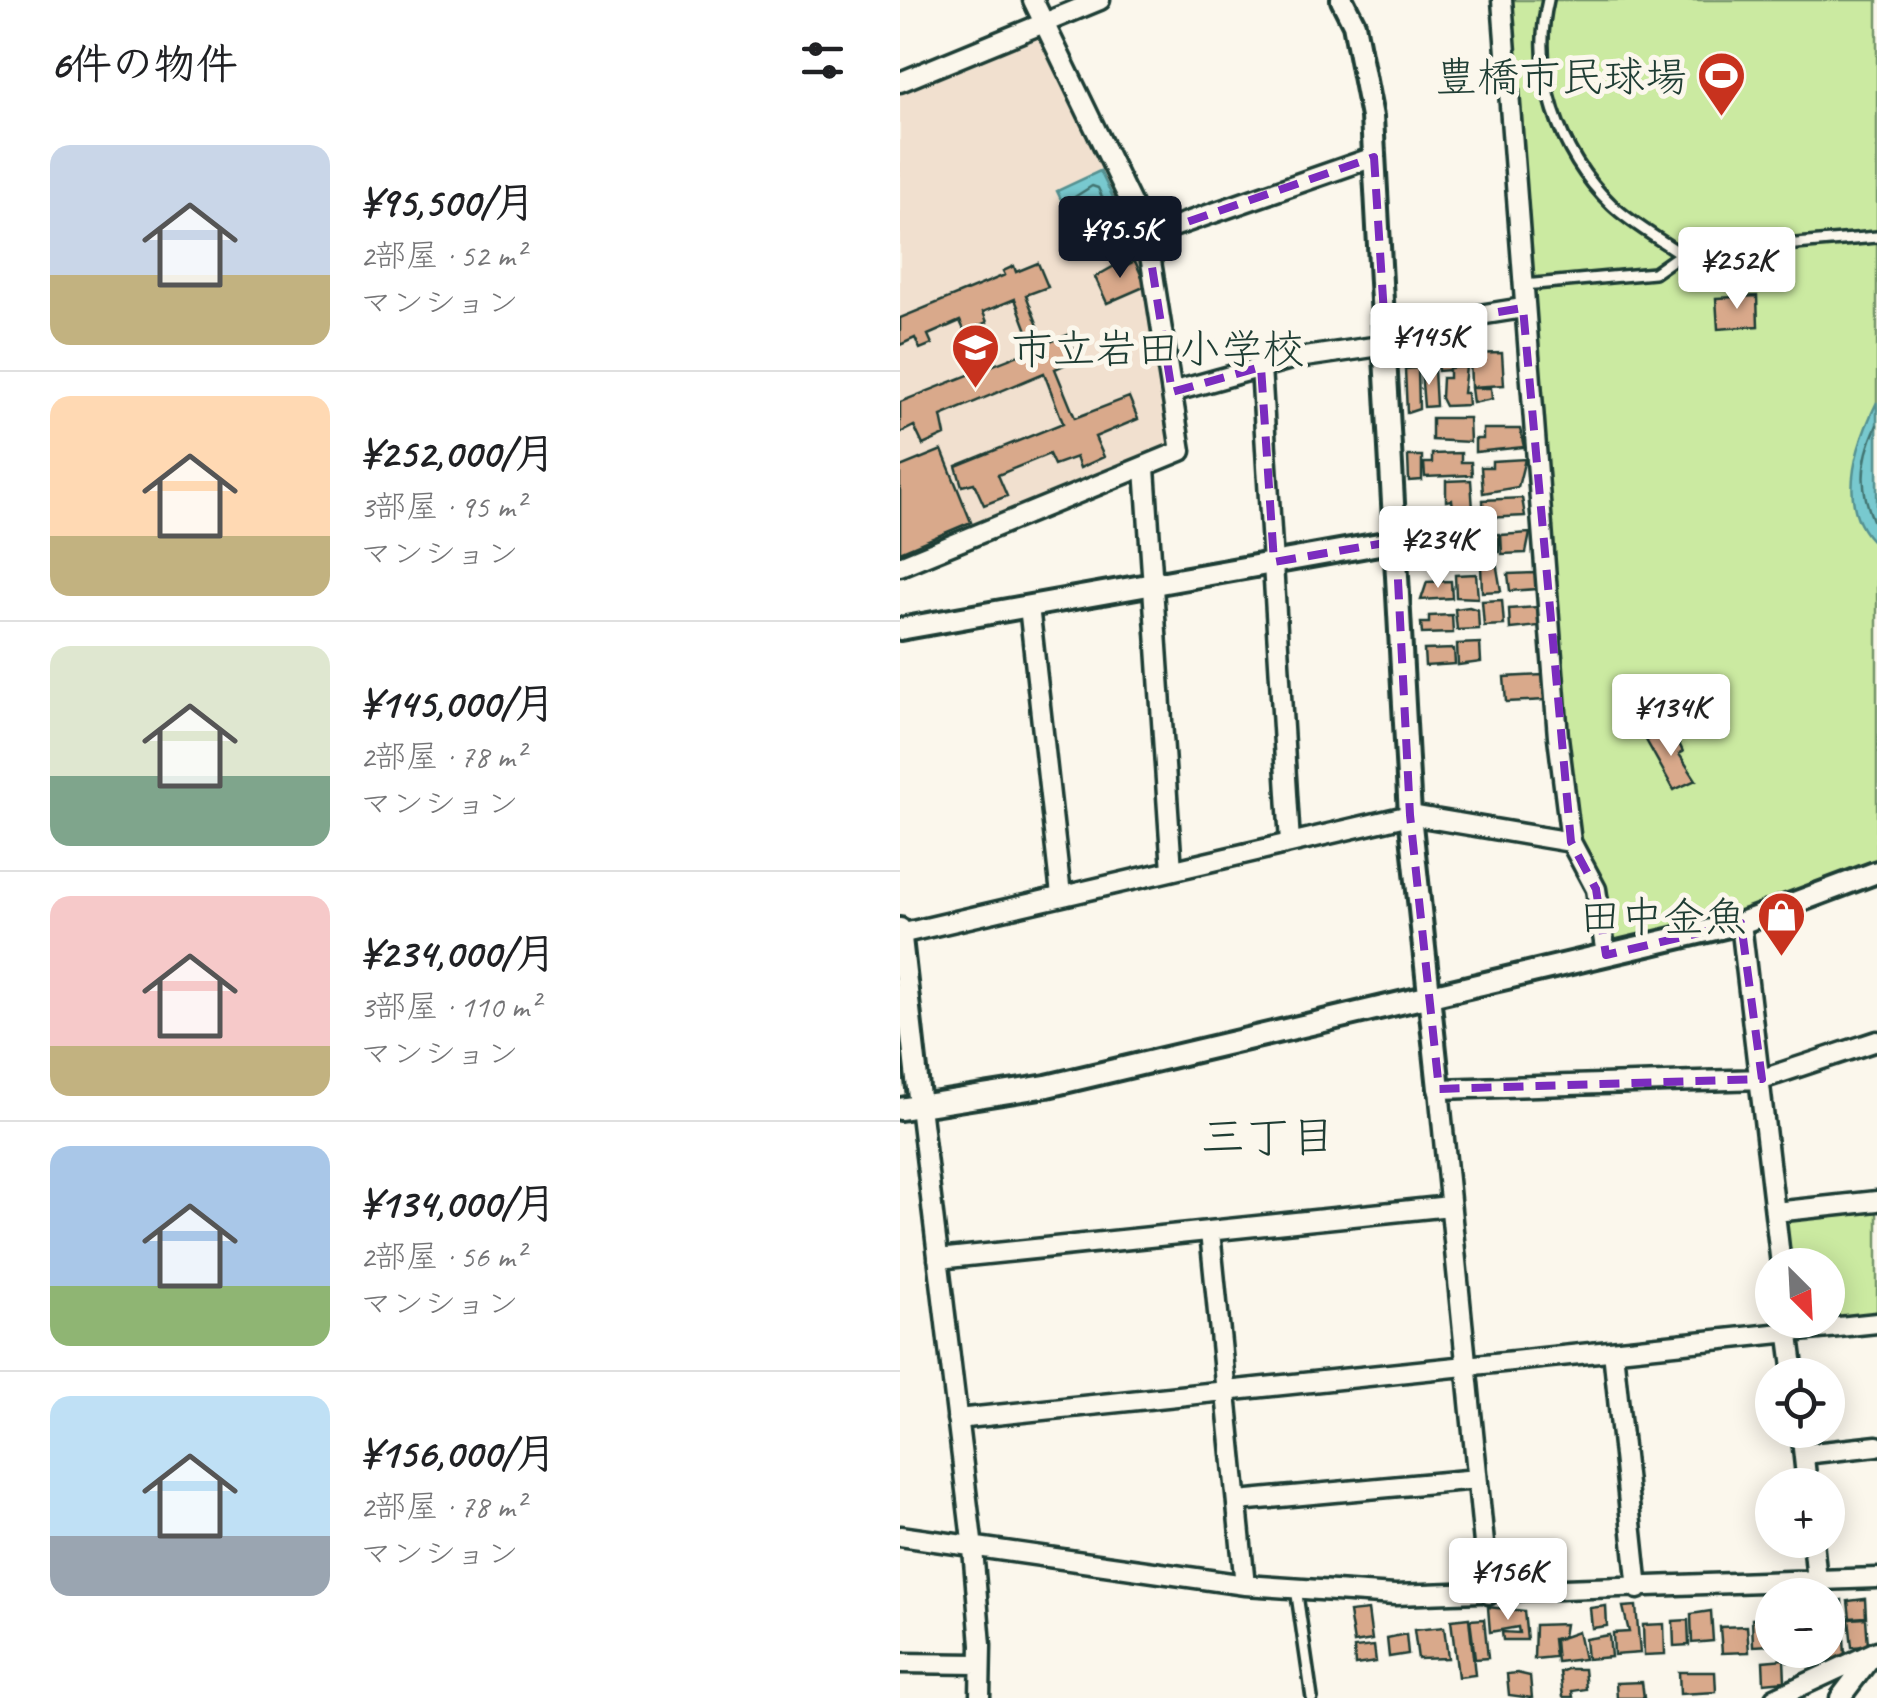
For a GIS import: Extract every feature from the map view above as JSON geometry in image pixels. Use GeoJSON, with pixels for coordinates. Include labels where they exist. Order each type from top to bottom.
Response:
{"type":"FeatureCollection","features":[{"type":"Feature","properties":{"kind":"street"},"geometry":{"type":"LineString","coordinates":[[900,566],[1181,451],[1148,236],[1033,0]]}},
{"type":"Feature","properties":{"kind":"street"},"geometry":{"type":"LineString","coordinates":[[900,82],[1100,0]]}},
{"type":"Feature","properties":{"kind":"street"},"geometry":{"type":"LineString","coordinates":[[1342,0],[1366,72],[1374,157],[1410,816],[1490,1594]]}},
{"type":"Feature","properties":{"kind":"street"},"geometry":{"type":"LineString","coordinates":[[1502,0],[1521,286],[1571,842],[1596,889],[1606,955]]}},
{"type":"Feature","properties":{"kind":"street"},"geometry":{"type":"LineString","coordinates":[[1148,236],[1374,157]]}},
{"type":"Feature","properties":{"kind":"street"},"geometry":{"type":"LineString","coordinates":[[1172,392],[1262,367],[1523,308]]}},
{"type":"Feature","properties":{"kind":"street"},"geometry":{"type":"LineString","coordinates":[[1262,367],[1290,842]]}},
{"type":"Feature","properties":{"kind":"street"},"geometry":{"type":"LineString","coordinates":[[1144,468],[1172,870]]}},
{"type":"Feature","properties":{"kind":"street"},"geometry":{"type":"LineString","coordinates":[[900,629],[1396,541]]}},
{"type":"Feature","properties":{"kind":"street"},"geometry":{"type":"LineString","coordinates":[[1029,606],[1061,895]]}},
{"type":"Feature","properties":{"kind":"street"},"geometry":{"type":"LineString","coordinates":[[980,1698],[981,1645],[973,1549],[938,1259],[910,1108],[900,932],[1410,816],[1571,842]]}},
{"type":"Feature","properties":{"kind":"street"},"geometry":{"type":"LineString","coordinates":[[910,1108],[1047,1086],[1740,923],[1877,872]]}},
{"type":"Feature","properties":{"kind":"street"},"geometry":{"type":"LineString","coordinates":[[1740,923],[1779,1248]]}},
{"type":"Feature","properties":{"kind":"street"},"geometry":{"type":"LineString","coordinates":[[1439,1090],[1762,1080],[1877,1041]]}},
{"type":"Feature","properties":{"kind":"street"},"geometry":{"type":"LineString","coordinates":[[1776,1212],[1877,1201]]}},
{"type":"Feature","properties":{"kind":"street"},"geometry":{"type":"LineString","coordinates":[[938,1259],[1450,1206]]}},
{"type":"Feature","properties":{"kind":"street"},"geometry":{"type":"LineString","coordinates":[[1210,1232],[1245,1584]]}},
{"type":"Feature","properties":{"kind":"street"},"geometry":{"type":"LineString","coordinates":[[1845,1324],[1877,1323]]}},
{"type":"Feature","properties":{"kind":"street"},"geometry":{"type":"LineString","coordinates":[[958,1419],[1613,1351],[1755,1330]]}},
{"type":"Feature","properties":{"kind":"street"},"geometry":{"type":"LineString","coordinates":[[1613,1351],[1638,1589]]}},
{"type":"Feature","properties":{"kind":"street"},"geometry":{"type":"LineString","coordinates":[[1804,1454],[1877,1446]]}},
{"type":"Feature","properties":{"kind":"street"},"geometry":{"type":"LineString","coordinates":[[1803,1448],[1805,1468]]}},
{"type":"Feature","properties":{"kind":"street"},"geometry":{"type":"LineString","coordinates":[[1238,1501],[1477,1479]]}},
{"type":"Feature","properties":{"kind":"street"},"geometry":{"type":"LineString","coordinates":[[900,1536],[973,1549],[1296,1588],[1490,1594],[1755,1584]]}},
{"type":"Feature","properties":{"kind":"street"},"geometry":{"type":"LineString","coordinates":[[1845,1580],[1877,1578]]}},
{"type":"Feature","properties":{"kind":"street"},"geometry":{"type":"LineString","coordinates":[[1775,1698],[1875,1652]]}},
{"type":"Feature","properties":{"kind":"street"},"geometry":{"type":"LineString","coordinates":[[1840,1698],[1875,1652]]}},
{"type":"Feature","properties":{"kind":"street"},"geometry":{"type":"LineString","coordinates":[[900,1663],[978,1664]]}},
{"type":"Feature","properties":{"kind":"lane"},"geometry":{"type":"LineString","coordinates":[[1548,0],[1541,32],[1544,69],[1554,110],[1571,150],[1612,205],[1681,254]]}},
{"type":"Feature","properties":{"kind":"lane"},"geometry":{"type":"LineString","coordinates":[[1521,286],[1654,273],[1681,254],[1877,237]]}},
{"type":"Feature","properties":{"kind":"lane"},"geometry":{"type":"LineString","coordinates":[[1296,1588],[1312,1698]]}},
{"type":"Feature","properties":{"kind":"highlighted area"},"geometry":{"type":"Polygon","coordinates":[[[1374,157],[1385,330],[1523,308],[1558,737],[1571,842],[1596,889],[1606,955],[1741,923],[1762,1079],[1439,1089],[1410,815],[1396,541],[1274,562],[1261,367],[1172,392],[1147,236],[1374,157]]]}},
{"type":"Feature","properties":{"kind":"shaded area"},"geometry":{"type":"Polygon","coordinates":[[[1033,32],[1043,35],[1144,242],[1172,448],[900,559],[900,89],[1033,32]]]}},
{"type":"Feature","properties":{"kind":"green space"},"geometry":{"type":"Polygon","coordinates":[[[1502,0],[1877,0],[1877,872],[1606,955],[1596,891],[1571,842],[1502,0]]]}},
{"type":"Feature","properties":{"kind":"green space"},"geometry":{"type":"Polygon","coordinates":[[[1877,1201],[1877,1322],[1845,1325],[1845,1248],[1780,1248],[1775,1212],[1877,1201]]]}},
{"type":"Feature","properties":{"kind":"water"},"geometry":{"type":"Polygon","coordinates":[[[1100,171],[1128,228],[1085,249],[1057,191],[1100,171]]]}},
{"type":"Feature","properties":{"kind":"water"},"geometry":{"type":"Polygon","coordinates":[[[1877,402],[1877,545],[1856,513],[1853,476],[1862,437],[1877,402]]]}},
{"type":"Feature","properties":{"kind":"building"},"geometry":{"type":"Polygon","coordinates":[[[1137,240],[1140,248],[1111,261],[1108,256],[1137,240]]]}},
{"type":"Feature","properties":{"kind":"building"},"geometry":{"type":"Polygon","coordinates":[[[1125,260],[1127,265],[1135,261],[1146,286],[1107,303],[1095,277],[1125,260]]]}},
{"type":"Feature","properties":{"kind":"building"},"geometry":{"type":"Polygon","coordinates":[[[1038,263],[1048,287],[1026,295],[1045,344],[1068,335],[1077,359],[1055,369],[1075,418],[1129,397],[1138,419],[1095,437],[1104,457],[1080,468],[1076,457],[1054,465],[1049,454],[998,475],[1007,496],[984,505],[974,483],[962,486],[956,466],[1063,423],[1044,373],[941,416],[945,435],[923,445],[914,426],[900,433],[900,402],[1034,349],[1015,299],[983,312],[987,322],[965,332],[960,321],[928,335],[932,344],[920,349],[915,338],[900,345],[900,318],[1005,275],[1003,271],[1014,266],[1016,272],[1038,263]]]}},
{"type":"Feature","properties":{"kind":"building"},"geometry":{"type":"Polygon","coordinates":[[[1757,296],[1758,326],[1718,329],[1716,298],[1757,296]]]}},
{"type":"Feature","properties":{"kind":"building"},"geometry":{"type":"Polygon","coordinates":[[[1502,353],[1504,385],[1471,387],[1470,354],[1502,353]]]}},
{"type":"Feature","properties":{"kind":"building"},"geometry":{"type":"Polygon","coordinates":[[[1448,358],[1449,368],[1466,367],[1463,393],[1467,393],[1468,405],[1445,406],[1441,398],[1442,378],[1449,378],[1449,370],[1438,371],[1437,361],[1448,358]]]}},
{"type":"Feature","properties":{"kind":"building"},"geometry":{"type":"Polygon","coordinates":[[[1418,368],[1419,409],[1407,413],[1405,369],[1418,368]]]}},
{"type":"Feature","properties":{"kind":"building"},"geometry":{"type":"Polygon","coordinates":[[[1421,370],[1434,370],[1436,406],[1424,407],[1421,370]]]}},
{"type":"Feature","properties":{"kind":"building"},"geometry":{"type":"Polygon","coordinates":[[[1471,388],[1491,388],[1492,399],[1473,403],[1471,388]]]}},
{"type":"Feature","properties":{"kind":"building"},"geometry":{"type":"Polygon","coordinates":[[[1432,418],[1469,418],[1470,442],[1432,440],[1432,418]]]}},
{"type":"Feature","properties":{"kind":"building"},"geometry":{"type":"Polygon","coordinates":[[[1483,429],[1520,429],[1524,447],[1475,452],[1475,439],[1483,439],[1483,429]]]}},
{"type":"Feature","properties":{"kind":"building"},"geometry":{"type":"Polygon","coordinates":[[[942,450],[971,522],[900,552],[900,467],[942,450]]]}},
{"type":"Feature","properties":{"kind":"building"},"geometry":{"type":"Polygon","coordinates":[[[1461,453],[1461,462],[1471,462],[1472,475],[1425,477],[1424,463],[1432,463],[1432,454],[1461,453]]]}},
{"type":"Feature","properties":{"kind":"building"},"geometry":{"type":"Polygon","coordinates":[[[1408,456],[1422,456],[1422,480],[1409,481],[1408,456]]]}},
{"type":"Feature","properties":{"kind":"building"},"geometry":{"type":"Polygon","coordinates":[[[1525,459],[1518,487],[1483,493],[1481,467],[1492,467],[1492,461],[1525,459]]]}},
{"type":"Feature","properties":{"kind":"building"},"geometry":{"type":"Polygon","coordinates":[[[1471,480],[1473,510],[1466,511],[1466,524],[1433,526],[1433,507],[1453,507],[1452,500],[1446,501],[1446,481],[1471,480]]]}},
{"type":"Feature","properties":{"kind":"building"},"geometry":{"type":"Polygon","coordinates":[[[1522,498],[1525,516],[1484,518],[1483,500],[1522,498]]]}},
{"type":"Feature","properties":{"kind":"building"},"geometry":{"type":"Polygon","coordinates":[[[1430,511],[1431,527],[1412,527],[1411,512],[1430,511]]]}},
{"type":"Feature","properties":{"kind":"building"},"geometry":{"type":"Polygon","coordinates":[[[1530,533],[1526,553],[1502,554],[1501,535],[1530,533]]]}},
{"type":"Feature","properties":{"kind":"building"},"geometry":{"type":"Polygon","coordinates":[[[1499,534],[1499,552],[1481,554],[1480,535],[1499,534]]]}},
{"type":"Feature","properties":{"kind":"building"},"geometry":{"type":"Polygon","coordinates":[[[1474,542],[1475,563],[1448,565],[1447,543],[1474,542]]]}},
{"type":"Feature","properties":{"kind":"building"},"geometry":{"type":"Polygon","coordinates":[[[1496,562],[1501,591],[1482,592],[1481,565],[1496,562]]]}},
{"type":"Feature","properties":{"kind":"building"},"geometry":{"type":"Polygon","coordinates":[[[1535,573],[1536,589],[1510,591],[1508,574],[1535,573]]]}},
{"type":"Feature","properties":{"kind":"building"},"geometry":{"type":"Polygon","coordinates":[[[1476,574],[1478,598],[1456,597],[1455,575],[1476,574]]]}},
{"type":"Feature","properties":{"kind":"building"},"geometry":{"type":"Polygon","coordinates":[[[1451,581],[1452,598],[1421,600],[1427,582],[1451,581]]]}},
{"type":"Feature","properties":{"kind":"building"},"geometry":{"type":"Polygon","coordinates":[[[1502,600],[1504,625],[1484,626],[1482,601],[1502,600]]]}},
{"type":"Feature","properties":{"kind":"building"},"geometry":{"type":"Polygon","coordinates":[[[1537,607],[1539,626],[1510,629],[1509,609],[1537,607]]]}},
{"type":"Feature","properties":{"kind":"building"},"geometry":{"type":"Polygon","coordinates":[[[1455,609],[1478,610],[1479,629],[1457,630],[1455,609]]]}},
{"type":"Feature","properties":{"kind":"building"},"geometry":{"type":"Polygon","coordinates":[[[1452,615],[1453,633],[1422,634],[1421,623],[1429,623],[1429,616],[1452,615]]]}},
{"type":"Feature","properties":{"kind":"building"},"geometry":{"type":"Polygon","coordinates":[[[1480,643],[1481,662],[1458,665],[1457,644],[1480,643]]]}},
{"type":"Feature","properties":{"kind":"building"},"geometry":{"type":"Polygon","coordinates":[[[1454,649],[1455,664],[1425,666],[1424,650],[1454,649]]]}},
{"type":"Feature","properties":{"kind":"building"},"geometry":{"type":"Polygon","coordinates":[[[1543,675],[1545,700],[1506,702],[1504,677],[1543,675]]]}},
{"type":"Feature","properties":{"kind":"building"},"geometry":{"type":"Polygon","coordinates":[[[1672,728],[1683,752],[1679,754],[1696,780],[1674,790],[1646,740],[1672,728]]]}},
{"type":"Feature","properties":{"kind":"building"},"geometry":{"type":"Polygon","coordinates":[[[1865,1599],[1866,1617],[1850,1618],[1848,1601],[1865,1599]]]}},
{"type":"Feature","properties":{"kind":"building"},"geometry":{"type":"Polygon","coordinates":[[[1606,1606],[1607,1626],[1592,1628],[1590,1608],[1606,1606]]]}},
{"type":"Feature","properties":{"kind":"building"},"geometry":{"type":"Polygon","coordinates":[[[1636,1606],[1640,1653],[1614,1655],[1613,1633],[1629,1632],[1623,1607],[1636,1606]]]}},
{"type":"Feature","properties":{"kind":"building"},"geometry":{"type":"Polygon","coordinates":[[[1488,1607],[1524,1611],[1527,1640],[1503,1640],[1502,1632],[1519,1633],[1518,1627],[1490,1632],[1488,1607]]]}},
{"type":"Feature","properties":{"kind":"building"},"geometry":{"type":"Polygon","coordinates":[[[1368,1610],[1372,1640],[1354,1643],[1349,1612],[1368,1610]]]}},
{"type":"Feature","properties":{"kind":"building"},"geometry":{"type":"Polygon","coordinates":[[[1711,1611],[1713,1641],[1692,1643],[1691,1614],[1711,1611]]]}},
{"type":"Feature","properties":{"kind":"building"},"geometry":{"type":"Polygon","coordinates":[[[1469,1618],[1475,1675],[1458,1677],[1451,1620],[1469,1618]]]}},
{"type":"Feature","properties":{"kind":"building"},"geometry":{"type":"Polygon","coordinates":[[[1866,1618],[1868,1646],[1852,1647],[1849,1619],[1866,1618]]]}},
{"type":"Feature","properties":{"kind":"building"},"geometry":{"type":"Polygon","coordinates":[[[1484,1619],[1488,1658],[1475,1659],[1470,1620],[1484,1619]]]}},
{"type":"Feature","properties":{"kind":"building"},"geometry":{"type":"Polygon","coordinates":[[[1755,1619],[1755,1646],[1753,1646],[1755,1619]]]}},
{"type":"Feature","properties":{"kind":"building"},"geometry":{"type":"Polygon","coordinates":[[[1688,1620],[1689,1645],[1674,1646],[1673,1621],[1688,1620]]]}},
{"type":"Feature","properties":{"kind":"building"},"geometry":{"type":"Polygon","coordinates":[[[1565,1624],[1563,1637],[1553,1639],[1555,1657],[1534,1659],[1535,1625],[1565,1624]]]}},
{"type":"Feature","properties":{"kind":"building"},"geometry":{"type":"Polygon","coordinates":[[[1664,1624],[1665,1654],[1644,1655],[1643,1625],[1664,1624]]]}},
{"type":"Feature","properties":{"kind":"building"},"geometry":{"type":"Polygon","coordinates":[[[1747,1626],[1749,1652],[1722,1653],[1720,1627],[1747,1626]]]}},
{"type":"Feature","properties":{"kind":"building"},"geometry":{"type":"Polygon","coordinates":[[[1444,1627],[1448,1658],[1418,1659],[1414,1630],[1444,1627]]]}},
{"type":"Feature","properties":{"kind":"building"},"geometry":{"type":"Polygon","coordinates":[[[1578,1632],[1584,1659],[1557,1662],[1555,1640],[1578,1632]]]}},
{"type":"Feature","properties":{"kind":"building"},"geometry":{"type":"Polygon","coordinates":[[[1406,1634],[1408,1654],[1389,1657],[1387,1638],[1406,1634]]]}},
{"type":"Feature","properties":{"kind":"building"},"geometry":{"type":"Polygon","coordinates":[[[1609,1635],[1611,1657],[1587,1659],[1585,1639],[1609,1635]]]}},
{"type":"Feature","properties":{"kind":"building"},"geometry":{"type":"Polygon","coordinates":[[[1374,1646],[1376,1662],[1355,1665],[1354,1648],[1374,1646]]]}},
{"type":"Feature","properties":{"kind":"building"},"geometry":{"type":"Polygon","coordinates":[[[1763,1668],[1784,1668],[1785,1681],[1764,1683],[1763,1668]]]}},
{"type":"Feature","properties":{"kind":"building"},"geometry":{"type":"Polygon","coordinates":[[[1584,1669],[1586,1689],[1572,1691],[1573,1697],[1563,1697],[1560,1672],[1584,1669]]]}},
{"type":"Feature","properties":{"kind":"building"},"geometry":{"type":"Polygon","coordinates":[[[1679,1672],[1715,1672],[1716,1692],[1680,1694],[1679,1672]]]}},
{"type":"Feature","properties":{"kind":"building"},"geometry":{"type":"Polygon","coordinates":[[[1507,1674],[1530,1676],[1532,1698],[1509,1695],[1507,1674]]]}},
{"type":"Feature","properties":{"kind":"building"},"geometry":{"type":"Polygon","coordinates":[[[1642,1682],[1644,1698],[1617,1698],[1616,1683],[1642,1682]]]}},
{"type":"Feature","properties":{"kind":"place","name":"豊橋市民球場"},"geometry":{"type":"Point","coordinates":[1722,118]}},
{"type":"Feature","properties":{"kind":"place","name":"市立岩田小学校"},"geometry":{"type":"Point","coordinates":[976,390]}},
{"type":"Feature","properties":{"kind":"place","name":"田中金魚"},"geometry":{"type":"Point","coordinates":[1782,958]}},
{"type":"Feature","properties":{"kind":"district","name":"三丁目"},"geometry":{"type":"Point","coordinates":[1268,1136]}}]}
